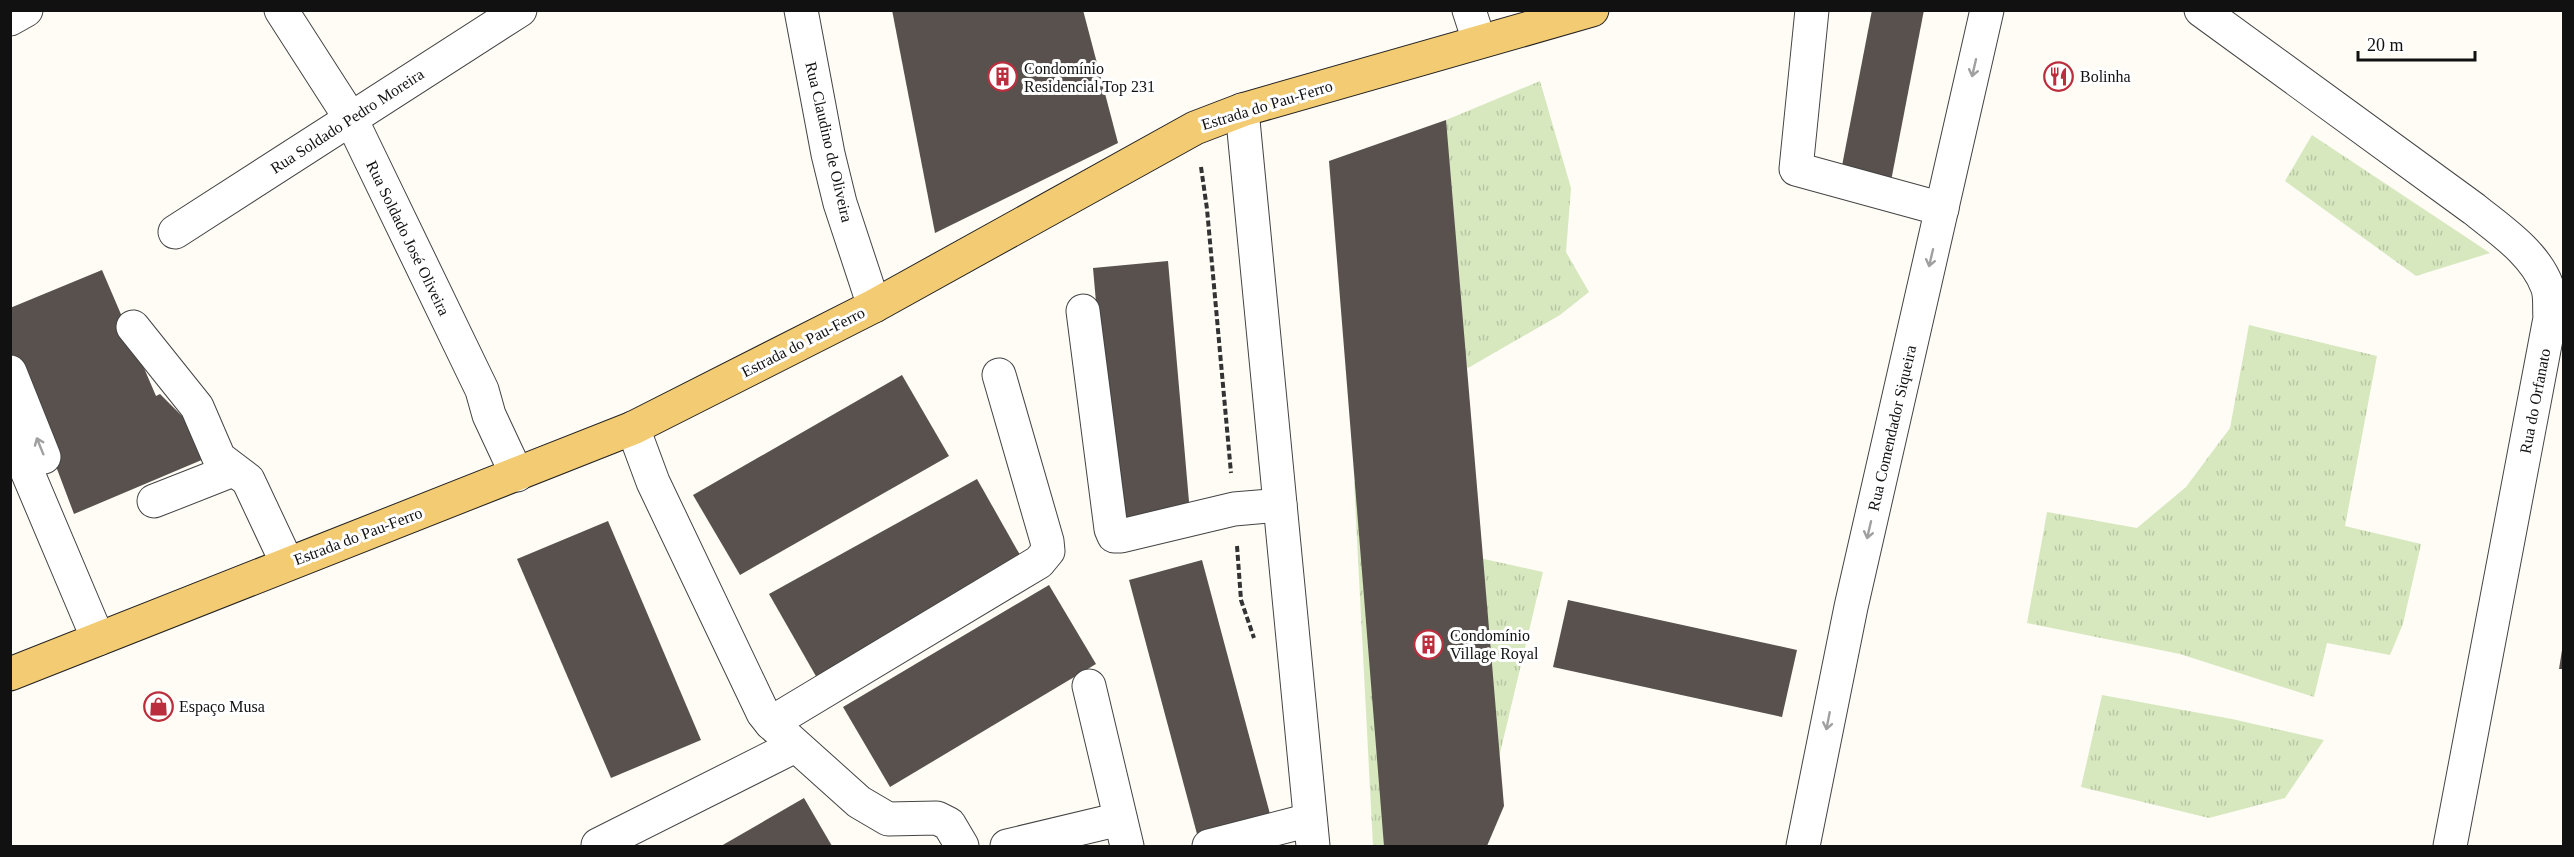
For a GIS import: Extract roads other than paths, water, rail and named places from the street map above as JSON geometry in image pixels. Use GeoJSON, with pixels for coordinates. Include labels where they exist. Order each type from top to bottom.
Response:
{"type":"FeatureCollection","features":[{"type":"Feature","properties":{"kind":"main road","name":"Estrada do Pau-Ferro"},"geometry":{"type":"LineString","coordinates":[[10,674],[633,428],[874,306],[1195,128],[1242,110],[1592,10]]}},
{"type":"Feature","properties":{"kind":"street"},"geometry":{"type":"LineString","coordinates":[[10,19],[26,10]]}},
{"type":"Feature","properties":{"kind":"street","name":"Rua Soldado José Oliveira"},"geometry":{"type":"LineString","coordinates":[[281,10],[351,119],[482,390],[489,414],[517,475]]}},
{"type":"Feature","properties":{"kind":"street","name":"Rua Soldado Pedro Moreira"},"geometry":{"type":"LineString","coordinates":[[175,232],[520,10]]}},
{"type":"Feature","properties":{"kind":"street","name":"Rua Claudino de Oliveira"},"geometry":{"type":"LineString","coordinates":[[801,10],[828,154],[840,203],[874,306]]}},
{"type":"Feature","properties":{"kind":"street"},"geometry":{"type":"LineString","coordinates":[[1469,10],[1479,41]]}},
{"type":"Feature","properties":{"kind":"street"},"geometry":{"type":"LineString","coordinates":[[1812,10],[1796,169],[1942,209]]}},
{"type":"Feature","properties":{"kind":"street","name":"Rua Comendador Siqueira"},"geometry":{"type":"LineString","coordinates":[[1803,846],[1851,607],[1987,10]]}},
{"type":"Feature","properties":{"kind":"street","name":"Rua do Orfanato"},"geometry":{"type":"LineString","coordinates":[[2201,10],[2474,209],[2510,238],[2535,263],[2556,291],[2450,846]]}},
{"type":"Feature","properties":{"kind":"street"},"geometry":{"type":"LineString","coordinates":[[1209,846],[1312,833],[1242,110]]}},
{"type":"Feature","properties":{"kind":"street"},"geometry":{"type":"LineString","coordinates":[[1083,311],[1111,529],[1114,536],[1234,509],[1280,505]]}},
{"type":"Feature","properties":{"kind":"street"},"geometry":{"type":"LineString","coordinates":[[133,327],[197,407],[219,458],[248,480],[287,563]]}},
{"type":"Feature","properties":{"kind":"street"},"geometry":{"type":"LineString","coordinates":[[10,372],[83,553],[72,578]]}},
{"type":"Feature","properties":{"kind":"street"},"geometry":{"type":"LineString","coordinates":[[771,723],[1039,562],[1048,551],[999,375]]}},
{"type":"Feature","properties":{"kind":"street"},"geometry":{"type":"LineString","coordinates":[[633,428],[653,482],[764,713],[771,723],[859,802],[888,819],[937,818],[949,824],[962,846]]}},
{"type":"Feature","properties":{"kind":"street"},"geometry":{"type":"LineString","coordinates":[[10,431],[98,639]]}},
{"type":"Feature","properties":{"kind":"street"},"geometry":{"type":"LineString","coordinates":[[154,501],[233,470]]}},
{"type":"Feature","properties":{"kind":"street"},"geometry":{"type":"LineString","coordinates":[[1007,846],[1124,832],[1089,686]]}},
{"type":"Feature","properties":{"kind":"street"},"geometry":{"type":"LineString","coordinates":[[598,845],[795,746]]}},
{"type":"Feature","properties":{"kind":"place","name":"Bolinha"},"geometry":{"type":"Point","coordinates":[2059,76]}},
{"type":"Feature","properties":{"kind":"place","name":"Condomínio Residencial Top 231"},"geometry":{"type":"Point","coordinates":[1003,77]}},
{"type":"Feature","properties":{"kind":"place","name":"Condomínio Village Royal"},"geometry":{"type":"Point","coordinates":[1429,644]}},
{"type":"Feature","properties":{"kind":"place","name":"Espaço Musa"},"geometry":{"type":"Point","coordinates":[158,706]}}]}
